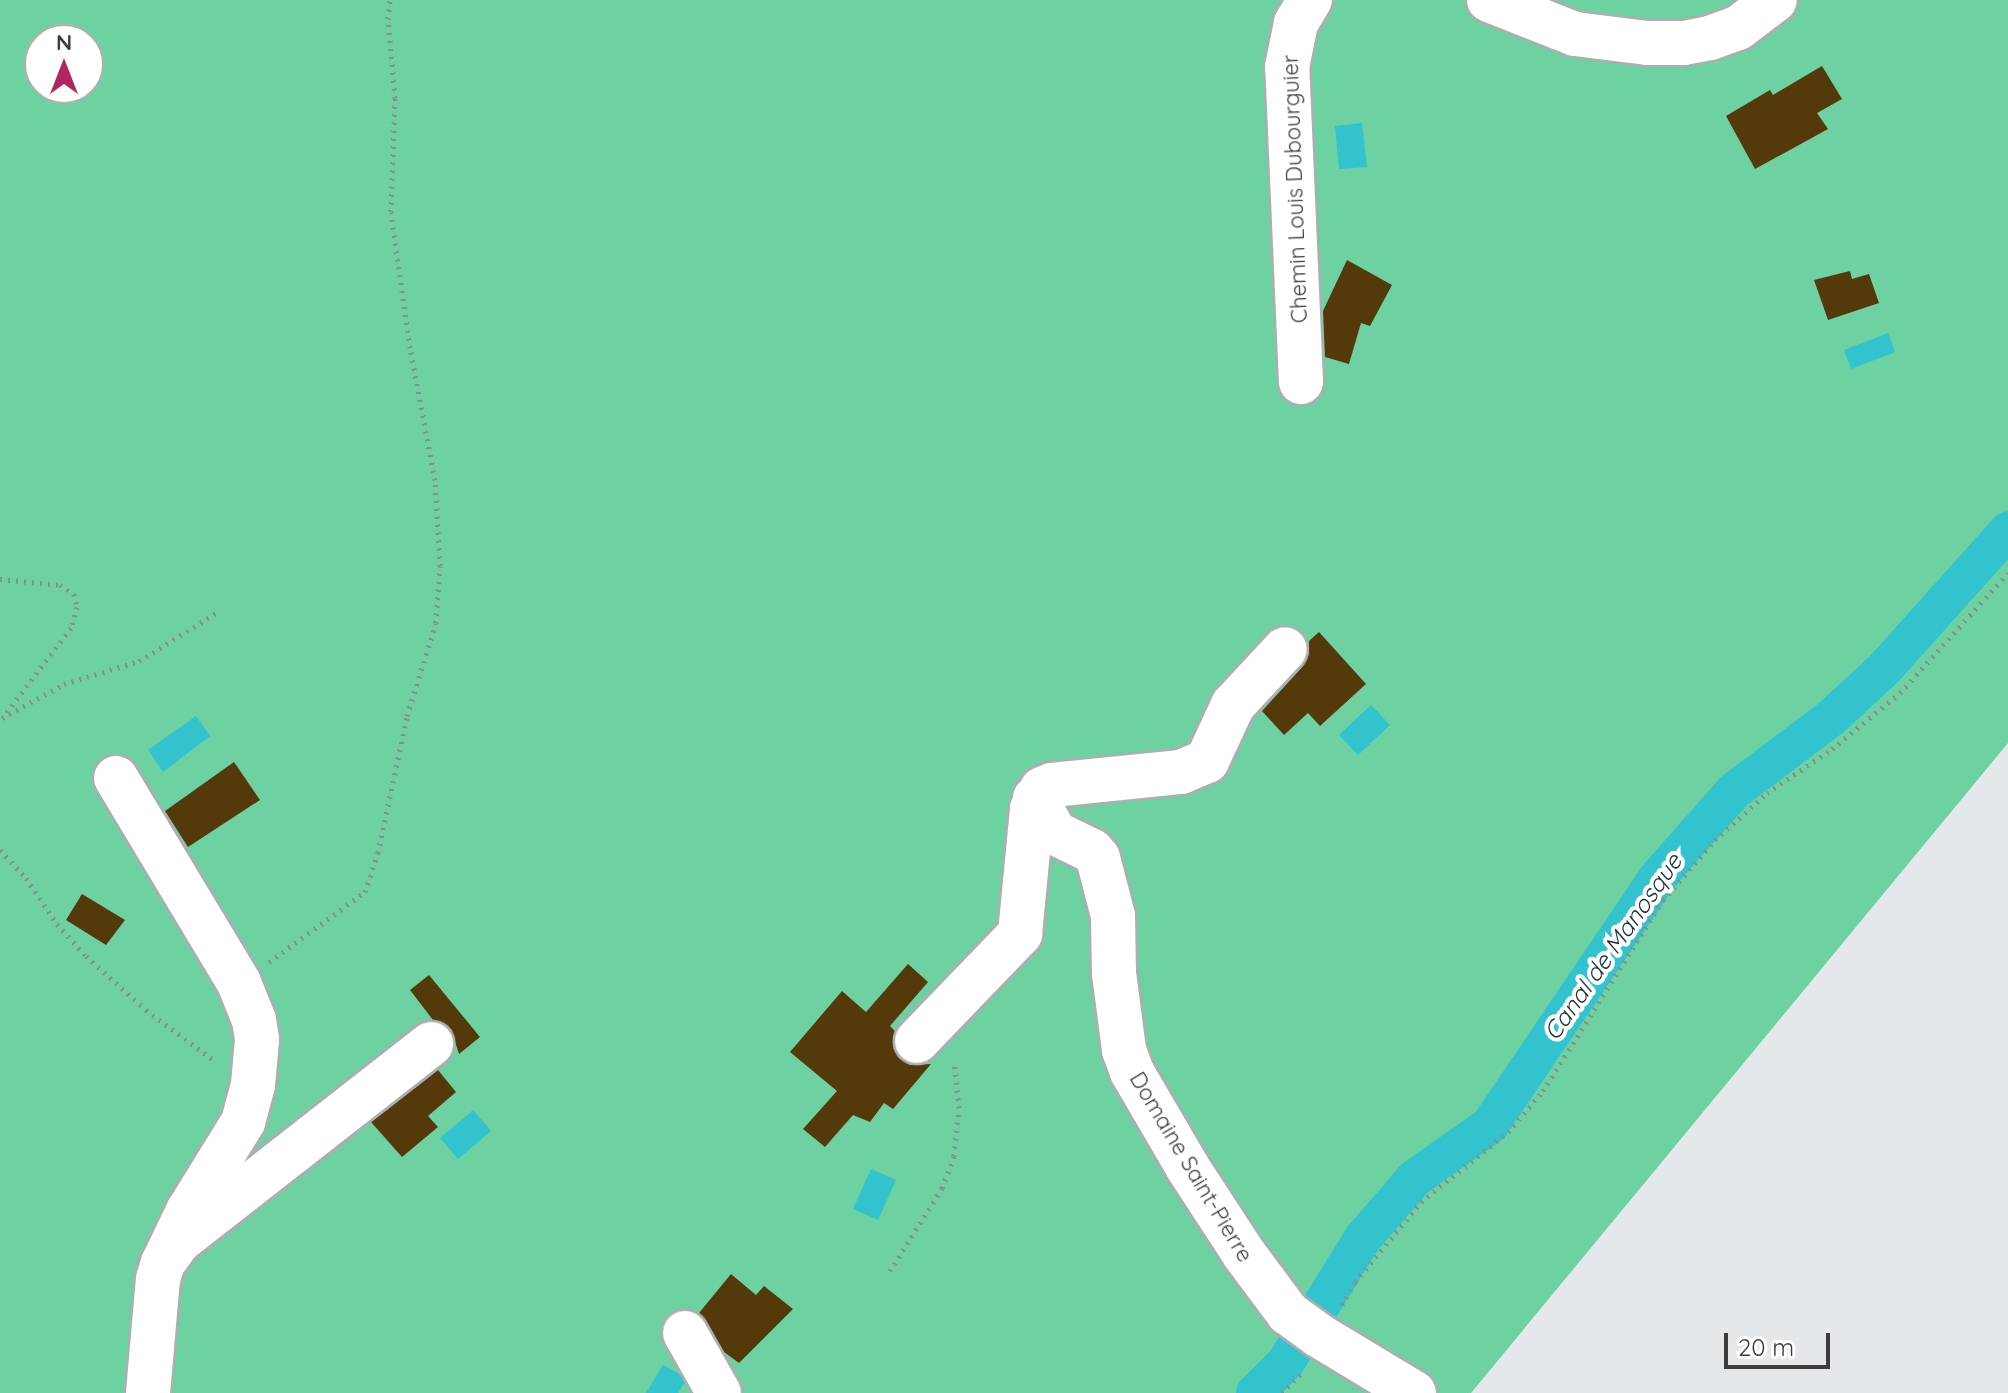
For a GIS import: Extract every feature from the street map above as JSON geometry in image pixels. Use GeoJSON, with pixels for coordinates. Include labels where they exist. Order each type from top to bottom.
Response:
{"type":"FeatureCollection","features":[{"type":"Feature","properties":{"kind":"street","name":"Chemin Louis Dubourguier"},"geometry":{"type":"LineString","coordinates":[[1301,382],[1287,67],[1296,23],[1310,0]]}},
{"type":"Feature","properties":{"kind":"street"},"geometry":{"type":"LineString","coordinates":[[1489,0],[1575,34],[1647,43],[1684,43],[1738,28],[1775,0]]}},
{"type":"Feature","properties":{"kind":"street"},"geometry":{"type":"LineString","coordinates":[[935,1049],[1020,934],[1035,798],[1042,789],[1052,785],[1181,772],[1207,761],[1233,705],[1285,649]]}},
{"type":"Feature","properties":{"kind":"street"},"geometry":{"type":"LineString","coordinates":[[116,778],[239,983],[254,1020],[257,1040],[253,1085],[234,1139],[188,1211],[163,1263],[154,1299],[148,1393]]}},
{"type":"Feature","properties":{"kind":"street","name":"Domaine Saint-Pierre"},"geometry":{"type":"LineString","coordinates":[[1035,798],[1055,833],[1092,851],[1103,870],[1113,916],[1117,1013],[1132,1072],[1244,1254],[1310,1329],[1414,1393]]}},
{"type":"Feature","properties":{"kind":"street"},"geometry":{"type":"LineString","coordinates":[[163,1263],[188,1231],[431,1044]]}},
{"type":"Feature","properties":{"kind":"street"},"geometry":{"type":"LineString","coordinates":[[685,1333],[719,1393]]}},
{"type":"Feature","properties":{"kind":"path"},"geometry":{"type":"LineString","coordinates":[[239,983],[365,892],[407,716],[436,623],[440,566],[435,480],[391,212],[395,98],[388,19],[390,0]]}},
{"type":"Feature","properties":{"kind":"path"},"geometry":{"type":"LineString","coordinates":[[1282,1393],[1313,1358],[1310,1329],[1355,1282],[1421,1202],[1508,1132],[1543,1091],[1663,900],[1715,840],[1767,793],[1832,749],[1900,693],[2008,573]]}},
{"type":"Feature","properties":{"kind":"path"},"geometry":{"type":"LineString","coordinates":[[0,579],[60,585],[74,594],[77,607],[71,628],[1,719]]}},
{"type":"Feature","properties":{"kind":"path"},"geometry":{"type":"LineString","coordinates":[[1,719],[64,684],[139,661],[218,612]]}},
{"type":"Feature","properties":{"kind":"path"},"geometry":{"type":"LineString","coordinates":[[0,850],[26,878],[57,924],[86,956],[180,1036],[253,1085]]}},
{"type":"Feature","properties":{"kind":"path"},"geometry":{"type":"LineString","coordinates":[[890,1271],[942,1188],[954,1156],[959,1108],[935,1049]]}},
{"type":"Feature","properties":{"kind":"green space"},"geometry":{"type":"Polygon","coordinates":[[[0,0],[2008,0],[2008,743],[1471,1393],[0,1393],[0,0]]]}},
{"type":"Feature","properties":{"kind":"water"},"geometry":{"type":"Polygon","coordinates":[[[1362,123],[1367,167],[1339,169],[1335,126],[1362,123]]]}},
{"type":"Feature","properties":{"kind":"water"},"geometry":{"type":"Polygon","coordinates":[[[1888,333],[1895,352],[1851,369],[1844,350],[1888,333]]]}},
{"type":"Feature","properties":{"kind":"water"},"geometry":{"type":"Polygon","coordinates":[[[1371,705],[1390,725],[1358,755],[1339,735],[1371,705]]]}},
{"type":"Feature","properties":{"kind":"water"},"geometry":{"type":"Polygon","coordinates":[[[196,716],[210,736],[163,772],[148,750],[196,716]]]}},
{"type":"Feature","properties":{"kind":"water"},"geometry":{"type":"Polygon","coordinates":[[[473,1110],[491,1131],[458,1159],[440,1138],[473,1110]]]}},
{"type":"Feature","properties":{"kind":"water"},"geometry":{"type":"Polygon","coordinates":[[[871,1169],[896,1180],[878,1220],[853,1209],[871,1169]]]}},
{"type":"Feature","properties":{"kind":"water"},"geometry":{"type":"Polygon","coordinates":[[[663,1365],[687,1378],[678,1393],[646,1393],[663,1365]]]}},
{"type":"Feature","properties":{"kind":"building"},"geometry":{"type":"Polygon","coordinates":[[[1822,66],[1842,99],[1817,113],[1828,129],[1755,169],[1726,116],[1770,90],[1773,95],[1822,66]]]}},
{"type":"Feature","properties":{"kind":"building"},"geometry":{"type":"Polygon","coordinates":[[[1347,260],[1392,285],[1370,326],[1361,323],[1349,364],[1325,357],[1323,311],[1347,260]]]}},
{"type":"Feature","properties":{"kind":"building"},"geometry":{"type":"Polygon","coordinates":[[[1850,271],[1852,279],[1869,274],[1879,303],[1828,320],[1814,280],[1850,271]]]}},
{"type":"Feature","properties":{"kind":"building"},"geometry":{"type":"Polygon","coordinates":[[[1319,632],[1366,684],[1320,726],[1308,713],[1284,735],[1262,711],[1303,666],[1309,654],[1309,641],[1319,632]]]}},
{"type":"Feature","properties":{"kind":"building"},"geometry":{"type":"Polygon","coordinates":[[[234,762],[260,800],[188,847],[165,811],[234,762]]]}},
{"type":"Feature","properties":{"kind":"building"},"geometry":{"type":"Polygon","coordinates":[[[82,894],[125,920],[106,945],[66,920],[82,894]]]}},
{"type":"Feature","properties":{"kind":"building"},"geometry":{"type":"Polygon","coordinates":[[[908,964],[928,982],[890,1026],[895,1031],[893,1047],[899,1058],[910,1065],[931,1064],[893,1109],[884,1103],[870,1122],[853,1115],[825,1147],[803,1129],[837,1091],[790,1052],[842,991],[866,1012],[908,964]]]}},
{"type":"Feature","properties":{"kind":"building"},"geometry":{"type":"Polygon","coordinates":[[[429,975],[480,1037],[459,1054],[451,1029],[433,1020],[410,990],[429,975]]]}},
{"type":"Feature","properties":{"kind":"building"},"geometry":{"type":"Polygon","coordinates":[[[438,1070],[456,1092],[428,1116],[438,1127],[402,1157],[371,1122],[438,1070]]]}},
{"type":"Feature","properties":{"kind":"building"},"geometry":{"type":"Polygon","coordinates":[[[731,1274],[756,1295],[764,1286],[793,1309],[739,1363],[724,1352],[699,1313],[731,1274]]]}},
{"type":"Feature","properties":{"kind":"waterway","name":"Canal de Manosque"},"geometry":{"type":"LineString","coordinates":[[1255,1393],[1286,1362],[1363,1238],[1415,1178],[1490,1125],[1657,878],[1734,791],[1831,718],[1884,669],[2008,531]]}}]}
